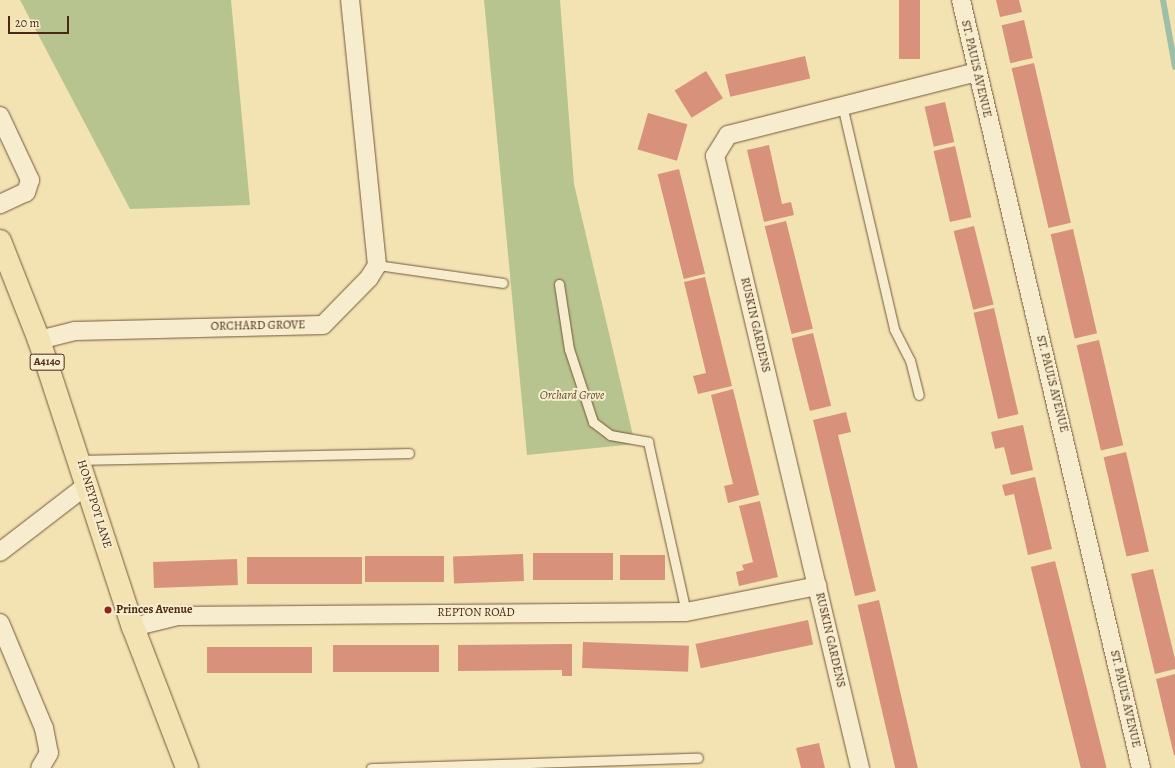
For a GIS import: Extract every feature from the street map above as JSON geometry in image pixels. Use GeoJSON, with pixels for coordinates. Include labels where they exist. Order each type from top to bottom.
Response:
{"type":"FeatureCollection","features":[{"type":"Feature","properties":{"kind":"main road","name":"HONEYPOT LANE"},"geometry":{"type":"LineString","coordinates":[[0,241],[39,340],[81,460],[87,485],[133,627],[187,768]]}},
{"type":"Feature","properties":{"kind":"street"},"geometry":{"type":"LineString","coordinates":[[350,0],[376,265]]}},
{"type":"Feature","properties":{"kind":"street","name":"ST. PAUL'S AVENUE"},"geometry":{"type":"LineString","coordinates":[[960,0],[1141,768]]}},
{"type":"Feature","properties":{"kind":"street","name":"RUSKIN GARDENS"},"geometry":{"type":"LineString","coordinates":[[860,768],[715,156],[728,135],[977,72]]}},
{"type":"Feature","properties":{"kind":"street"},"geometry":{"type":"LineString","coordinates":[[0,116],[26,166],[30,180],[26,192],[0,204]]}},
{"type":"Feature","properties":{"kind":"street","name":"ORCHARD GROVE"},"geometry":{"type":"LineString","coordinates":[[39,340],[75,331],[323,325],[369,278],[376,265]]}},
{"type":"Feature","properties":{"kind":"street"},"geometry":{"type":"LineString","coordinates":[[0,552],[87,485]]}},
{"type":"Feature","properties":{"kind":"street","name":"REPTON ROAD"},"geometry":{"type":"LineString","coordinates":[[133,627],[178,616],[686,612],[817,586]]}},
{"type":"Feature","properties":{"kind":"street"},"geometry":{"type":"LineString","coordinates":[[0,623],[44,728],[49,753],[40,768]]}},
{"type":"Feature","properties":{"kind":"lane"},"geometry":{"type":"LineString","coordinates":[[842,105],[894,329],[910,360],[919,395]]}},
{"type":"Feature","properties":{"kind":"lane"},"geometry":{"type":"LineString","coordinates":[[376,265],[503,283]]}},
{"type":"Feature","properties":{"kind":"lane"},"geometry":{"type":"LineString","coordinates":[[559,284],[568,349],[593,422],[610,435],[648,442],[686,612]]}},
{"type":"Feature","properties":{"kind":"lane"},"geometry":{"type":"LineString","coordinates":[[81,460],[409,452]]}},
{"type":"Feature","properties":{"kind":"lane"},"geometry":{"type":"LineString","coordinates":[[371,768],[698,758]]}},
{"type":"Feature","properties":{"kind":"green space"},"geometry":{"type":"Polygon","coordinates":[[[20,0],[231,0],[250,205],[130,209],[20,0]]]}},
{"type":"Feature","properties":{"kind":"green space","name":"Orchard Grove"},"geometry":{"type":"Polygon","coordinates":[[[484,0],[560,0],[574,184],[635,444],[527,455],[484,0]]]}},
{"type":"Feature","properties":{"kind":"building"},"geometry":{"type":"Polygon","coordinates":[[[899,0],[920,0],[920,59],[899,59],[899,0]]]}},
{"type":"Feature","properties":{"kind":"building"},"geometry":{"type":"Polygon","coordinates":[[[996,0],[1019,0],[1022,12],[1000,17],[996,0]]]}},
{"type":"Feature","properties":{"kind":"building"},"geometry":{"type":"Polygon","coordinates":[[[1024,20],[1033,58],[1010,63],[1002,25],[1024,20]]]}},
{"type":"Feature","properties":{"kind":"building"},"geometry":{"type":"Polygon","coordinates":[[[805,56],[810,78],[730,97],[725,74],[805,56]]]}},
{"type":"Feature","properties":{"kind":"building"},"geometry":{"type":"Polygon","coordinates":[[[1034,63],[1071,223],[1048,228],[1012,68],[1034,63]]]}},
{"type":"Feature","properties":{"kind":"building"},"geometry":{"type":"Polygon","coordinates":[[[706,71],[723,98],[692,118],[675,91],[706,71]]]}},
{"type":"Feature","properties":{"kind":"building"},"geometry":{"type":"Polygon","coordinates":[[[945,102],[954,142],[934,147],[925,107],[945,102]]]}},
{"type":"Feature","properties":{"kind":"building"},"geometry":{"type":"Polygon","coordinates":[[[648,113],[687,124],[677,161],[638,150],[648,113]]]}},
{"type":"Feature","properties":{"kind":"building"},"geometry":{"type":"Polygon","coordinates":[[[769,145],[782,204],[791,202],[794,215],[764,222],[747,150],[769,145]]]}},
{"type":"Feature","properties":{"kind":"building"},"geometry":{"type":"Polygon","coordinates":[[[955,146],[971,217],[950,222],[934,151],[955,146]]]}},
{"type":"Feature","properties":{"kind":"building"},"geometry":{"type":"Polygon","coordinates":[[[679,169],[705,274],[684,279],[658,174],[679,169]]]}},
{"type":"Feature","properties":{"kind":"building"},"geometry":{"type":"Polygon","coordinates":[[[786,221],[813,329],[792,334],[765,226],[786,221]]]}},
{"type":"Feature","properties":{"kind":"building"},"geometry":{"type":"Polygon","coordinates":[[[974,226],[994,305],[973,310],[954,231],[974,226]]]}},
{"type":"Feature","properties":{"kind":"building"},"geometry":{"type":"Polygon","coordinates":[[[1073,229],[1097,333],[1075,338],[1051,234],[1073,229]]]}},
{"type":"Feature","properties":{"kind":"building"},"geometry":{"type":"Polygon","coordinates":[[[705,277],[732,386],[698,394],[693,376],[706,373],[684,282],[705,277]]]}},
{"type":"Feature","properties":{"kind":"building"},"geometry":{"type":"Polygon","coordinates":[[[994,308],[1019,414],[998,419],[974,313],[994,308]]]}},
{"type":"Feature","properties":{"kind":"building"},"geometry":{"type":"Polygon","coordinates":[[[813,333],[831,406],[810,411],[792,338],[813,333]]]}},
{"type":"Feature","properties":{"kind":"building"},"geometry":{"type":"Polygon","coordinates":[[[1099,340],[1123,445],[1101,450],[1077,345],[1099,340]]]}},
{"type":"Feature","properties":{"kind":"building"},"geometry":{"type":"Polygon","coordinates":[[[733,389],[759,495],[728,503],[724,486],[733,484],[711,395],[733,389]]]}},
{"type":"Feature","properties":{"kind":"building"},"geometry":{"type":"Polygon","coordinates":[[[846,412],[851,432],[838,435],[876,591],[855,596],[813,420],[846,412]]]}},
{"type":"Feature","properties":{"kind":"building"},"geometry":{"type":"Polygon","coordinates":[[[1023,425],[1033,470],[1011,475],[1004,447],[995,449],[991,432],[1023,425]]]}},
{"type":"Feature","properties":{"kind":"building"},"geometry":{"type":"Polygon","coordinates":[[[1126,452],[1149,551],[1127,557],[1104,457],[1126,452]]]}},
{"type":"Feature","properties":{"kind":"building"},"geometry":{"type":"Polygon","coordinates":[[[1035,477],[1052,549],[1028,555],[1014,494],[1005,496],[1002,485],[1035,477]]]}},
{"type":"Feature","properties":{"kind":"building"},"geometry":{"type":"Polygon","coordinates":[[[760,501],[778,577],[739,586],[736,572],[744,570],[742,565],[753,562],[739,506],[760,501]]]}},
{"type":"Feature","properties":{"kind":"building"},"geometry":{"type":"Polygon","coordinates":[[[533,553],[613,553],[613,580],[533,580],[533,553]]]}},
{"type":"Feature","properties":{"kind":"building"},"geometry":{"type":"Polygon","coordinates":[[[523,554],[524,581],[454,583],[453,556],[523,554]]]}},
{"type":"Feature","properties":{"kind":"building"},"geometry":{"type":"Polygon","coordinates":[[[620,555],[665,555],[665,580],[620,580],[620,555]]]}},
{"type":"Feature","properties":{"kind":"building"},"geometry":{"type":"Polygon","coordinates":[[[365,556],[444,556],[444,582],[365,582],[365,556]]]}},
{"type":"Feature","properties":{"kind":"building"},"geometry":{"type":"Polygon","coordinates":[[[247,557],[362,557],[362,584],[247,584],[247,557]]]}},
{"type":"Feature","properties":{"kind":"building"},"geometry":{"type":"Polygon","coordinates":[[[237,559],[238,585],[154,588],[153,562],[237,559]]]}},
{"type":"Feature","properties":{"kind":"building"},"geometry":{"type":"Polygon","coordinates":[[[1055,561],[1107,768],[1081,768],[1031,567],[1055,561]]]}},
{"type":"Feature","properties":{"kind":"building"},"geometry":{"type":"Polygon","coordinates":[[[1153,569],[1175,659],[1175,669],[1155,674],[1131,574],[1153,569]]]}},
{"type":"Feature","properties":{"kind":"building"},"geometry":{"type":"Polygon","coordinates":[[[879,600],[918,768],[895,768],[858,605],[879,600]]]}},
{"type":"Feature","properties":{"kind":"building"},"geometry":{"type":"Polygon","coordinates":[[[808,620],[813,644],[701,668],[696,644],[808,620]]]}},
{"type":"Feature","properties":{"kind":"building"},"geometry":{"type":"Polygon","coordinates":[[[583,642],[689,646],[688,672],[582,668],[583,642]]]}},
{"type":"Feature","properties":{"kind":"building"},"geometry":{"type":"Polygon","coordinates":[[[572,644],[572,676],[562,676],[562,670],[458,671],[458,645],[572,644]]]}},
{"type":"Feature","properties":{"kind":"building"},"geometry":{"type":"Polygon","coordinates":[[[333,645],[439,645],[439,672],[333,672],[333,645]]]}},
{"type":"Feature","properties":{"kind":"building"},"geometry":{"type":"Polygon","coordinates":[[[207,647],[312,647],[312,673],[207,673],[207,647]]]}},
{"type":"Feature","properties":{"kind":"building"},"geometry":{"type":"Polygon","coordinates":[[[1175,674],[1175,755],[1174,755],[1156,679],[1175,674]]]}},
{"type":"Feature","properties":{"kind":"building"},"geometry":{"type":"Polygon","coordinates":[[[819,743],[825,768],[801,768],[796,748],[819,743]]]}},
{"type":"Feature","properties":{"kind":"waterway"},"geometry":{"type":"LineString","coordinates":[[1163,0],[1175,67]]}},
{"type":"Feature","properties":{"kind":"place","name":"Princes Avenue"},"geometry":{"type":"Point","coordinates":[108,610]}}]}
